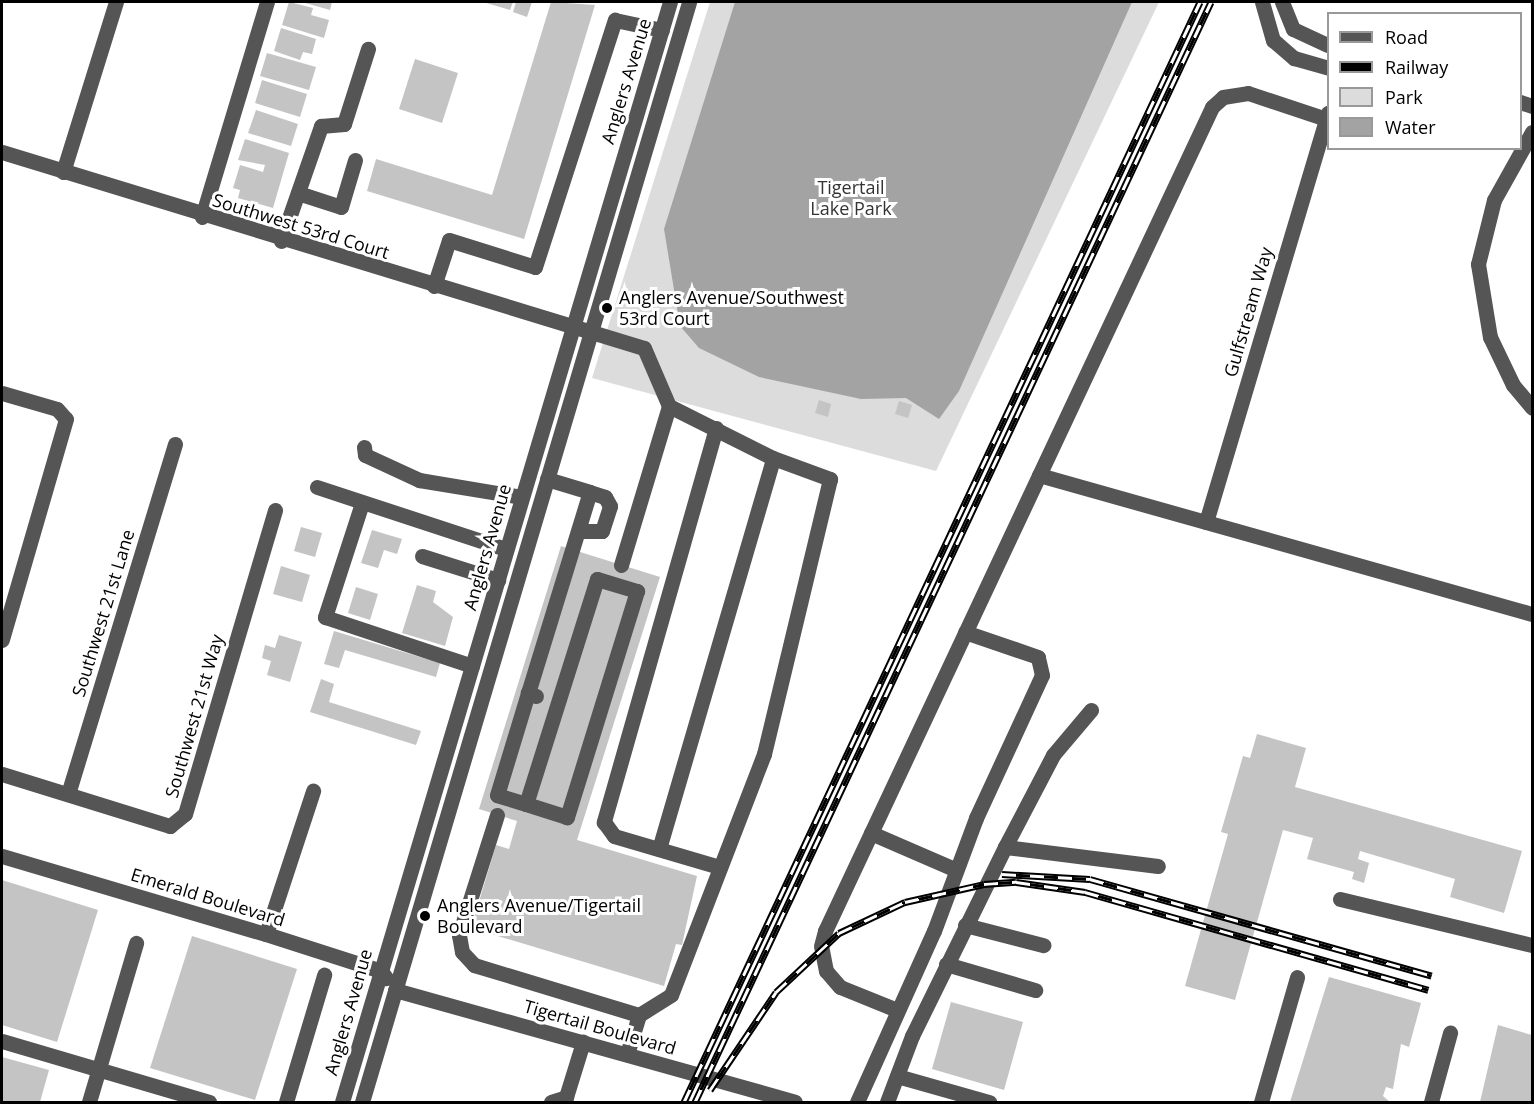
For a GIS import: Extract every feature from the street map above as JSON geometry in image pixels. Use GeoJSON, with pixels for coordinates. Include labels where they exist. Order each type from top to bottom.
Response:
{"type":"FeatureCollection","features":[{"type":"Feature","properties":{"kind":"street"},"geometry":{"type":"LineString","coordinates":[[63,172],[116,2]]}},
{"type":"Feature","properties":{"kind":"street"},"geometry":{"type":"LineString","coordinates":[[202,217],[267,2]]}},
{"type":"Feature","properties":{"kind":"street","name":"Anglers Avenue"},"geometry":{"type":"LineString","coordinates":[[342,1102],[670,2]]}},
{"type":"Feature","properties":{"kind":"street","name":"Anglers Avenue"},"geometry":{"type":"LineString","coordinates":[[362,1102],[689,2]]}},
{"type":"Feature","properties":{"kind":"street"},"geometry":{"type":"LineString","coordinates":[[1262,2],[1273,40],[1294,58],[1327,67]]}},
{"type":"Feature","properties":{"kind":"street"},"geometry":{"type":"LineString","coordinates":[[1282,2],[1293,29],[1327,44]]}},
{"type":"Feature","properties":{"kind":"street"},"geometry":{"type":"LineString","coordinates":[[434,286],[449,240],[535,267],[615,20],[662,30]]}},
{"type":"Feature","properties":{"kind":"street"},"geometry":{"type":"LineString","coordinates":[[281,241],[321,126],[344,124],[368,49]]}},
{"type":"Feature","properties":{"kind":"street"},"geometry":{"type":"LineString","coordinates":[[897,1010],[840,987],[826,971],[821,946],[871,833],[1212,107],[1223,97],[1248,93],[1327,116]]}},
{"type":"Feature","properties":{"kind":"street","name":"Gulfstream Way"},"geometry":{"type":"LineString","coordinates":[[1206,522],[1327,116]]}},
{"type":"Feature","properties":{"kind":"street"},"geometry":{"type":"LineString","coordinates":[[1522,150],[1533,130]]}},
{"type":"Feature","properties":{"kind":"street"},"geometry":{"type":"LineString","coordinates":[[1522,150],[1494,200],[1478,264],[1483,315],[1494,346],[1513,385],[1533,408]]}},
{"type":"Feature","properties":{"kind":"street","name":"Southwest 53rd Court"},"geometry":{"type":"LineString","coordinates":[[2,152],[202,217],[644,348],[669,406]]}},
{"type":"Feature","properties":{"kind":"street"},"geometry":{"type":"LineString","coordinates":[[298,194],[341,207],[355,160]]}},
{"type":"Feature","properties":{"kind":"street"},"geometry":{"type":"LineString","coordinates":[[2,393],[57,410],[66,418],[2,640]]}},
{"type":"Feature","properties":{"kind":"street"},"geometry":{"type":"LineString","coordinates":[[621,565],[669,406],[773,458],[822,473],[832,489],[764,754],[671,995],[639,1015],[627,1054]]}},
{"type":"Feature","properties":{"kind":"street"},"geometry":{"type":"LineString","coordinates":[[716,428],[604,822],[614,836],[719,867]]}},
{"type":"Feature","properties":{"kind":"street","name":"Southwest 21st Lane"},"geometry":{"type":"LineString","coordinates":[[68,794],[175,444]]}},
{"type":"Feature","properties":{"kind":"street"},"geometry":{"type":"LineString","coordinates":[[364,447],[365,455],[419,480],[522,497]]}},
{"type":"Feature","properties":{"kind":"street"},"geometry":{"type":"LineString","coordinates":[[659,849],[773,458]]}},
{"type":"Feature","properties":{"kind":"street"},"geometry":{"type":"LineString","coordinates":[[1039,475],[1533,614]]}},
{"type":"Feature","properties":{"kind":"street"},"geometry":{"type":"LineString","coordinates":[[547,479],[605,497],[610,506],[602,531],[579,531]]}},
{"type":"Feature","properties":{"kind":"street"},"geometry":{"type":"LineString","coordinates":[[317,487],[506,549]]}},
{"type":"Feature","properties":{"kind":"street"},"geometry":{"type":"LineString","coordinates":[[526,804],[597,579],[637,591],[567,817],[497,795],[532,694],[590,492]]}},
{"type":"Feature","properties":{"kind":"street"},"geometry":{"type":"LineString","coordinates":[[362,503],[325,617],[472,666]]}},
{"type":"Feature","properties":{"kind":"street","name":"Southwest 21st Way"},"geometry":{"type":"LineString","coordinates":[[2,774],[170,826],[185,814],[275,510]]}},
{"type":"Feature","properties":{"kind":"street"},"geometry":{"type":"LineString","coordinates":[[422,556],[498,580]]}},
{"type":"Feature","properties":{"kind":"street"},"geometry":{"type":"LineString","coordinates":[[857,1102],[934,931],[954,869],[1042,675],[1038,657],[965,632]]}},
{"type":"Feature","properties":{"kind":"street"},"geometry":{"type":"LineString","coordinates":[[887,1102],[946,964],[1005,847],[1053,755],[1091,710]]}},
{"type":"Feature","properties":{"kind":"street"},"geometry":{"type":"LineString","coordinates":[[266,934],[313,791]]}},
{"type":"Feature","properties":{"kind":"street"},"geometry":{"type":"LineString","coordinates":[[497,815],[459,935],[462,952],[474,965],[639,1015]]}},
{"type":"Feature","properties":{"kind":"street"},"geometry":{"type":"LineString","coordinates":[[871,833],[954,869]]}},
{"type":"Feature","properties":{"kind":"street"},"geometry":{"type":"LineString","coordinates":[[1005,847],[1158,866]]}},
{"type":"Feature","properties":{"kind":"street","name":"Emerald Boulevard"},"geometry":{"type":"LineString","coordinates":[[2,856],[266,934],[381,971]]}},
{"type":"Feature","properties":{"kind":"street"},"geometry":{"type":"LineString","coordinates":[[1340,899],[1533,945]]}},
{"type":"Feature","properties":{"kind":"street"},"geometry":{"type":"LineString","coordinates":[[965,925],[1043,945]]}},
{"type":"Feature","properties":{"kind":"street"},"geometry":{"type":"LineString","coordinates":[[89,1102],[136,943]]}},
{"type":"Feature","properties":{"kind":"street"},"geometry":{"type":"LineString","coordinates":[[946,964],[1035,990]]}},
{"type":"Feature","properties":{"kind":"street"},"geometry":{"type":"LineString","coordinates":[[381,971],[395,990]]}},
{"type":"Feature","properties":{"kind":"street"},"geometry":{"type":"LineString","coordinates":[[286,1102],[324,975]]}},
{"type":"Feature","properties":{"kind":"street"},"geometry":{"type":"LineString","coordinates":[[1261,1102],[1298,977]]}},
{"type":"Feature","properties":{"kind":"street","name":"Tigertail Boulevard"},"geometry":{"type":"LineString","coordinates":[[395,990],[795,1102]]}},
{"type":"Feature","properties":{"kind":"street"},"geometry":{"type":"LineString","coordinates":[[1431,1102],[1450,1033]]}},
{"type":"Feature","properties":{"kind":"street"},"geometry":{"type":"LineString","coordinates":[[2,1041],[209,1102]]}},
{"type":"Feature","properties":{"kind":"street"},"geometry":{"type":"LineString","coordinates":[[565,1101],[583,1042]]}},
{"type":"Feature","properties":{"kind":"street"},"geometry":{"type":"LineString","coordinates":[[897,1076],[989,1102]]}},
{"type":"Feature","properties":{"kind":"green space","name":"Tigertail Lake Park"},"geometry":{"type":"Polygon","coordinates":[[[710,2],[1159,2],[936,471],[592,378],[710,2]]]}},
{"type":"Feature","properties":{"kind":"water","name":"Tigertail Lake Park"},"geometry":{"type":"Polygon","coordinates":[[[735,2],[1132,2],[959,391],[939,419],[906,398],[861,399],[759,377],[699,348],[680,326],[664,229],[735,2]]]}},
{"type":"Feature","properties":{"kind":"building"},"geometry":{"type":"Polygon","coordinates":[[[289,2],[313,8],[311,15],[329,20],[324,38],[282,25],[289,2]]]}},
{"type":"Feature","properties":{"kind":"building"},"geometry":{"type":"Polygon","coordinates":[[[302,2],[332,2],[330,10],[302,2]]]}},
{"type":"Feature","properties":{"kind":"building"},"geometry":{"type":"Polygon","coordinates":[[[483,2],[513,2],[510,10],[483,2]]]}},
{"type":"Feature","properties":{"kind":"building"},"geometry":{"type":"Polygon","coordinates":[[[516,2],[532,2],[527,17],[513,12],[516,2]]]}},
{"type":"Feature","properties":{"kind":"building"},"geometry":{"type":"Polygon","coordinates":[[[551,2],[595,5],[524,239],[367,191],[376,159],[492,195],[551,2]]]}},
{"type":"Feature","properties":{"kind":"building"},"geometry":{"type":"Polygon","coordinates":[[[281,28],[316,39],[312,54],[303,52],[300,60],[274,51],[281,28]]]}},
{"type":"Feature","properties":{"kind":"building"},"geometry":{"type":"Polygon","coordinates":[[[267,53],[316,67],[309,90],[260,76],[267,53]]]}},
{"type":"Feature","properties":{"kind":"building"},"geometry":{"type":"Polygon","coordinates":[[[415,59],[458,73],[442,123],[399,109],[415,59]]]}},
{"type":"Feature","properties":{"kind":"building"},"geometry":{"type":"Polygon","coordinates":[[[262,80],[307,94],[300,117],[255,103],[262,80]]]}},
{"type":"Feature","properties":{"kind":"building"},"geometry":{"type":"Polygon","coordinates":[[[256,110],[298,124],[291,146],[248,133],[256,110]]]}},
{"type":"Feature","properties":{"kind":"building"},"geometry":{"type":"Polygon","coordinates":[[[245,139],[289,153],[273,208],[238,198],[240,190],[233,188],[240,165],[263,172],[265,165],[238,160],[245,139]]]}},
{"type":"Feature","properties":{"kind":"building"},"geometry":{"type":"Polygon","coordinates":[[[819,400],[831,404],[828,417],[815,413],[819,400]]]}},
{"type":"Feature","properties":{"kind":"building"},"geometry":{"type":"Polygon","coordinates":[[[899,401],[912,405],[908,418],[895,414],[899,401]]]}},
{"type":"Feature","properties":{"kind":"building"},"geometry":{"type":"Polygon","coordinates":[[[301,527],[322,533],[315,557],[294,551],[301,527]]]}},
{"type":"Feature","properties":{"kind":"building"},"geometry":{"type":"Polygon","coordinates":[[[372,530],[402,539],[397,554],[384,550],[378,568],[361,563],[372,530]]]}},
{"type":"Feature","properties":{"kind":"building"},"geometry":{"type":"Polygon","coordinates":[[[561,546],[660,577],[577,840],[697,876],[682,945],[676,944],[664,986],[471,928],[496,845],[509,849],[517,821],[479,809],[561,546]]]}},
{"type":"Feature","properties":{"kind":"building"},"geometry":{"type":"Polygon","coordinates":[[[281,566],[310,575],[302,602],[273,594],[281,566]]]}},
{"type":"Feature","properties":{"kind":"building"},"geometry":{"type":"Polygon","coordinates":[[[417,585],[436,591],[433,602],[453,617],[445,646],[402,633],[417,585]]]}},
{"type":"Feature","properties":{"kind":"building"},"geometry":{"type":"Polygon","coordinates":[[[356,587],[378,594],[370,620],[348,613],[356,587]]]}},
{"type":"Feature","properties":{"kind":"building"},"geometry":{"type":"Polygon","coordinates":[[[334,631],[440,663],[436,677],[345,650],[339,668],[324,664],[334,631]]]}},
{"type":"Feature","properties":{"kind":"building"},"geometry":{"type":"Polygon","coordinates":[[[279,635],[302,642],[290,682],[267,675],[271,661],[262,658],[265,645],[275,648],[279,635]]]}},
{"type":"Feature","properties":{"kind":"building"},"geometry":{"type":"Polygon","coordinates":[[[321,679],[334,684],[329,702],[421,731],[416,745],[310,712],[321,679]]]}},
{"type":"Feature","properties":{"kind":"building"},"geometry":{"type":"Polygon","coordinates":[[[1257,734],[1306,748],[1295,787],[1522,851],[1504,913],[1450,897],[1455,879],[1360,851],[1358,859],[1369,863],[1364,883],[1352,879],[1354,872],[1307,859],[1313,838],[1283,830],[1235,1000],[1185,986],[1228,834],[1221,832],[1243,756],[1250,758],[1257,734]]]}},
{"type":"Feature","properties":{"kind":"building"},"geometry":{"type":"Polygon","coordinates":[[[2,880],[98,910],[57,1042],[2,1025],[2,880]]]}},
{"type":"Feature","properties":{"kind":"building"},"geometry":{"type":"Polygon","coordinates":[[[192,936],[297,969],[255,1100],[150,1068],[192,936]]]}},
{"type":"Feature","properties":{"kind":"building"},"geometry":{"type":"Polygon","coordinates":[[[1329,977],[1421,1003],[1409,1047],[1401,1044],[1393,1089],[1386,1087],[1383,1096],[1390,1102],[1290,1102],[1329,977]]]}},
{"type":"Feature","properties":{"kind":"building"},"geometry":{"type":"Polygon","coordinates":[[[951,1002],[1023,1022],[1004,1090],[932,1069],[951,1002]]]}},
{"type":"Feature","properties":{"kind":"building"},"geometry":{"type":"Polygon","coordinates":[[[1498,1025],[1532,1035],[1532,1102],[1480,1102],[1498,1025]]]}},
{"type":"Feature","properties":{"kind":"building"},"geometry":{"type":"Polygon","coordinates":[[[2,1057],[49,1070],[40,1102],[2,1102],[2,1057]]]}},
{"type":"Feature","properties":{"kind":"railway"},"geometry":{"type":"LineString","coordinates":[[684,1102],[1200,2]]}},
{"type":"Feature","properties":{"kind":"railway"},"geometry":{"type":"LineString","coordinates":[[695,1102],[1211,2]]}},
{"type":"Feature","properties":{"kind":"railway"},"geometry":{"type":"LineString","coordinates":[[1002,874],[1090,879],[1432,976]]}},
{"type":"Feature","properties":{"kind":"railway"},"geometry":{"type":"LineString","coordinates":[[710,1090],[776,992],[839,933],[905,902],[984,884],[1016,882],[1085,892],[1428,990]]}},
{"type":"Feature","properties":{"kind":"place","name":"Anglers Avenue/Southwest 53rd Court"},"geometry":{"type":"Point","coordinates":[607,308]}},
{"type":"Feature","properties":{"kind":"place","name":"Anglers Avenue/Tigertail Boulevard"},"geometry":{"type":"Point","coordinates":[425,916]}}]}
